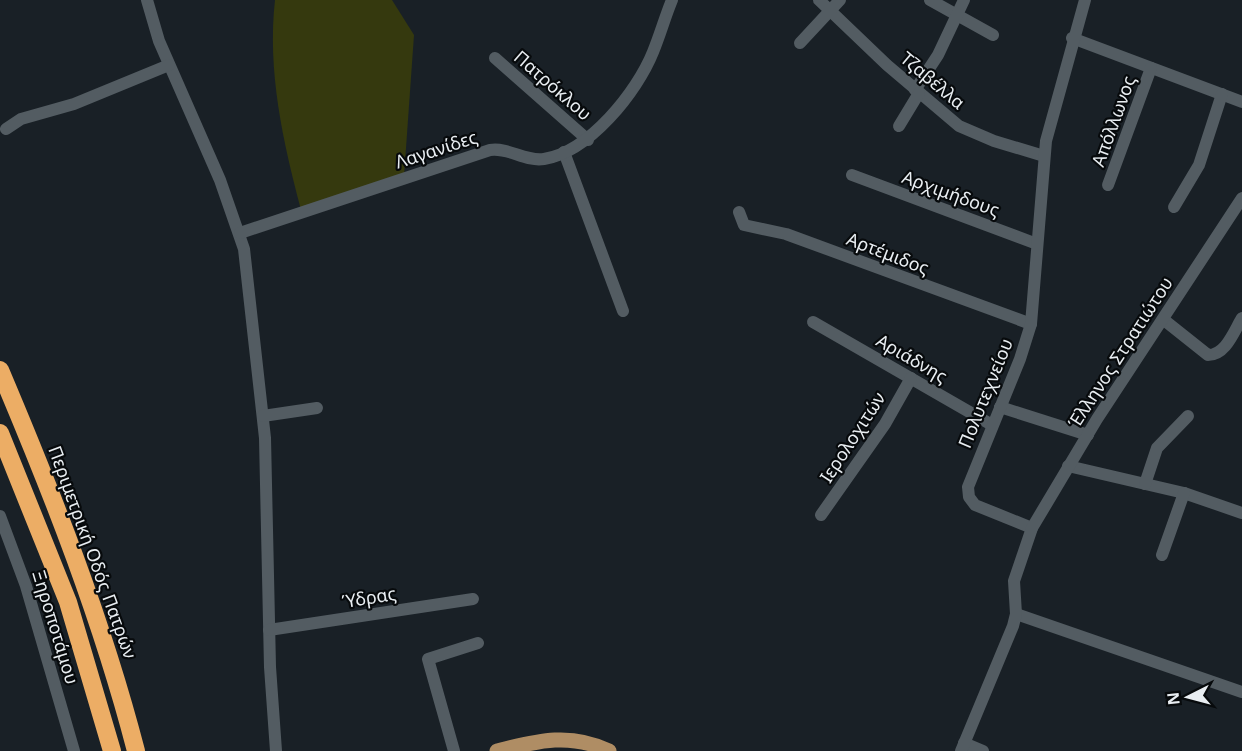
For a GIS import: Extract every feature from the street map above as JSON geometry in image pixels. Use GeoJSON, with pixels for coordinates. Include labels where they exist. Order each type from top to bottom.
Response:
{"type":"FeatureCollection","features":[{"type":"Feature","properties":{"kind":"highway","name":"Περιμετρική Οδός Πατρών"},"geometry":{"type":"LineString","coordinates":[[0,370],[58,509],[120,687],[136,751]]}},
{"type":"Feature","properties":{"kind":"highway"},"geometry":{"type":"LineString","coordinates":[[0,433],[69,602],[112,751]]}},
{"type":"Feature","properties":{"kind":"main road"},"geometry":{"type":"LineString","coordinates":[[497,751],[549,739],[571,745],[596,745],[609,751]]}},
{"type":"Feature","properties":{"kind":"street"},"geometry":{"type":"LineString","coordinates":[[147,0],[169,65],[205,143],[240,233],[247,263],[263,416],[269,630],[276,751]]}},
{"type":"Feature","properties":{"kind":"street","name":"Λαγανίδες"},"geometry":{"type":"LineString","coordinates":[[240,233],[490,150],[506,150],[538,160],[564,153],[588,140],[621,103],[645,68],[672,0]]}},
{"type":"Feature","properties":{"kind":"street","name":"Τζαβέλλα"},"geometry":{"type":"LineString","coordinates":[[819,0],[917,92],[964,129],[1044,156]]}},
{"type":"Feature","properties":{"kind":"street"},"geometry":{"type":"LineString","coordinates":[[800,43],[840,0]]}},
{"type":"Feature","properties":{"kind":"street"},"geometry":{"type":"LineString","coordinates":[[930,0],[993,36]]}},
{"type":"Feature","properties":{"kind":"street"},"geometry":{"type":"LineString","coordinates":[[899,126],[938,55],[964,0]]}},
{"type":"Feature","properties":{"kind":"street","name":"Πολυτεχνείου"},"geometry":{"type":"LineString","coordinates":[[1032,528],[979,507],[968,496],[970,478],[1025,347],[1031,324],[1044,156],[1051,116],[1085,0]]}},
{"type":"Feature","properties":{"kind":"street"},"geometry":{"type":"LineString","coordinates":[[1072,38],[1242,102]]}},
{"type":"Feature","properties":{"kind":"street","name":"Πατρόκλου"},"geometry":{"type":"LineString","coordinates":[[495,57],[588,140]]}},
{"type":"Feature","properties":{"kind":"street"},"geometry":{"type":"LineString","coordinates":[[6,129],[21,119],[74,104],[169,65]]}},
{"type":"Feature","properties":{"kind":"street","name":"Απόλλωνος"},"geometry":{"type":"LineString","coordinates":[[1108,185],[1151,68]]}},
{"type":"Feature","properties":{"kind":"street"},"geometry":{"type":"LineString","coordinates":[[1174,207],[1199,165],[1222,94]]}},
{"type":"Feature","properties":{"kind":"street"},"geometry":{"type":"LineString","coordinates":[[564,153],[623,311]]}},
{"type":"Feature","properties":{"kind":"street","name":"Αρχιμήδους"},"geometry":{"type":"LineString","coordinates":[[852,176],[1037,244]]}},
{"type":"Feature","properties":{"kind":"street","name":"Έλληνος Στρατιώτου"},"geometry":{"type":"LineString","coordinates":[[1032,528],[1068,466],[1242,198]]}},
{"type":"Feature","properties":{"kind":"street","name":"Αρτέμιδος"},"geometry":{"type":"LineString","coordinates":[[739,212],[744,225],[786,234],[1031,324]]}},
{"type":"Feature","properties":{"kind":"street"},"geometry":{"type":"LineString","coordinates":[[1164,320],[1208,355],[1223,350],[1242,318]]}},
{"type":"Feature","properties":{"kind":"street","name":"Αριάδνης"},"geometry":{"type":"LineString","coordinates":[[813,322],[992,425]]}},
{"type":"Feature","properties":{"kind":"street","name":"Ιερολοχιτών"},"geometry":{"type":"LineString","coordinates":[[821,515],[885,424],[911,378]]}},
{"type":"Feature","properties":{"kind":"street"},"geometry":{"type":"LineString","coordinates":[[1000,407],[1088,435]]}},
{"type":"Feature","properties":{"kind":"street"},"geometry":{"type":"LineString","coordinates":[[263,416],[317,408]]}},
{"type":"Feature","properties":{"kind":"street"},"geometry":{"type":"LineString","coordinates":[[1145,484],[1157,448],[1188,416]]}},
{"type":"Feature","properties":{"kind":"street"},"geometry":{"type":"LineString","coordinates":[[1068,466],[1184,493],[1242,513]]}},
{"type":"Feature","properties":{"kind":"street"},"geometry":{"type":"LineString","coordinates":[[1162,555],[1184,493]]}},
{"type":"Feature","properties":{"kind":"street","name":"Ξηροποτάμου"},"geometry":{"type":"LineString","coordinates":[[0,516],[36,616],[74,751]]}},
{"type":"Feature","properties":{"kind":"street"},"geometry":{"type":"LineString","coordinates":[[982,751],[962,747],[1007,643],[1016,614],[1014,581],[1032,528]]}},
{"type":"Feature","properties":{"kind":"street","name":"Ύδρας"},"geometry":{"type":"LineString","coordinates":[[269,630],[473,599]]}},
{"type":"Feature","properties":{"kind":"street"},"geometry":{"type":"LineString","coordinates":[[1016,614],[1242,692]]}},
{"type":"Feature","properties":{"kind":"street"},"geometry":{"type":"LineString","coordinates":[[454,751],[428,659],[478,643]]}},
{"type":"Feature","properties":{"kind":"green space"},"geometry":{"type":"Polygon","coordinates":[[[275,0],[392,0],[414,35],[404,176],[301,210],[278,106],[273,53],[275,0]]]}}]}
